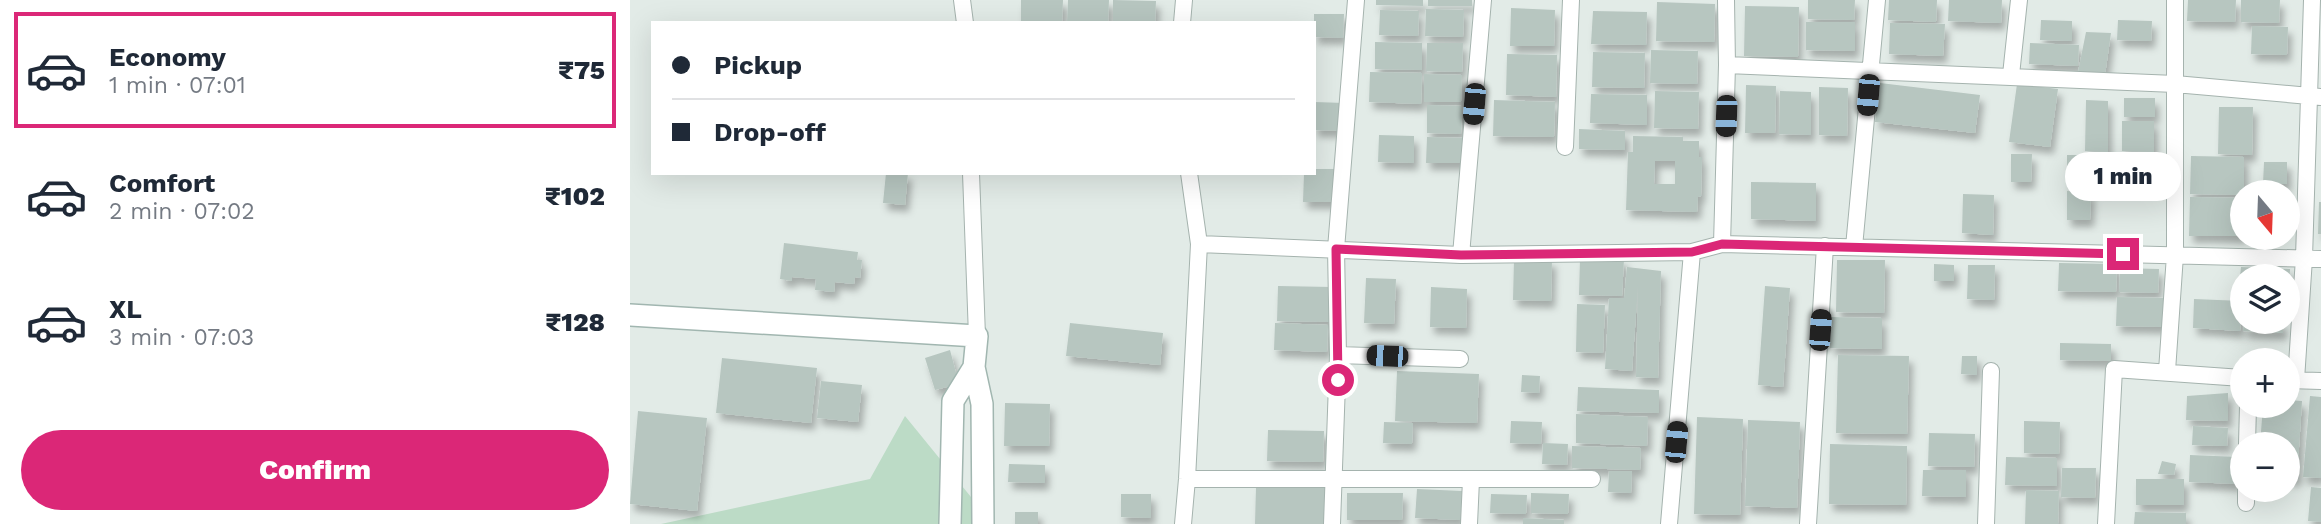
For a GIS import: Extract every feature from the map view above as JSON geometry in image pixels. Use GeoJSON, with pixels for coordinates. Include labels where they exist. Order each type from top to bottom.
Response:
{"type":"FeatureCollection","features":[{"type":"Feature","properties":{"kind":"street"},"geometry":{"type":"LineString","coordinates":[[962,0],[965,21]]}},
{"type":"Feature","properties":{"kind":"street"},"geometry":{"type":"LineString","coordinates":[[1182,21],[1184,0]]}},
{"type":"Feature","properties":{"kind":"street"},"geometry":{"type":"LineString","coordinates":[[1332,524],[1338,355],[1336,249],[1356,0]]}},
{"type":"Feature","properties":{"kind":"street"},"geometry":{"type":"LineString","coordinates":[[1461,255],[1483,0]]}},
{"type":"Feature","properties":{"kind":"street"},"geometry":{"type":"LineString","coordinates":[[1565,147],[1571,0]]}},
{"type":"Feature","properties":{"kind":"street"},"geometry":{"type":"LineString","coordinates":[[1722,244],[1726,0]]}},
{"type":"Feature","properties":{"kind":"street"},"geometry":{"type":"LineString","coordinates":[[1854,247],[1877,0]]}},
{"type":"Feature","properties":{"kind":"street"},"geometry":{"type":"LineString","coordinates":[[2011,75],[2019,0]]}},
{"type":"Feature","properties":{"kind":"street"},"geometry":{"type":"LineString","coordinates":[[2167,371],[2175,255],[2175,0]]}},
{"type":"Feature","properties":{"kind":"street"},"geometry":{"type":"LineString","coordinates":[[2295,348],[2315,97],[2312,0]]}},
{"type":"Feature","properties":{"kind":"street"},"geometry":{"type":"LineString","coordinates":[[1727,65],[2011,75],[2175,84],[2315,97]]}},
{"type":"Feature","properties":{"kind":"street"},"geometry":{"type":"LineString","coordinates":[[971,175],[977,336],[974,367],[982,404],[983,524]]}},
{"type":"Feature","properties":{"kind":"street"},"geometry":{"type":"LineString","coordinates":[[1182,524],[1187,479],[1199,244],[1189,175]]}},
{"type":"Feature","properties":{"kind":"street"},"geometry":{"type":"LineString","coordinates":[[1199,244],[1461,255],[1692,252],[1722,244],[2321,259]]}},
{"type":"Feature","properties":{"kind":"street"},"geometry":{"type":"LineString","coordinates":[[1808,524],[1825,246]]}},
{"type":"Feature","properties":{"kind":"street"},"geometry":{"type":"LineString","coordinates":[[1669,524],[1692,252]]}},
{"type":"Feature","properties":{"kind":"street"},"geometry":{"type":"LineString","coordinates":[[630,315],[977,336]]}},
{"type":"Feature","properties":{"kind":"street"},"geometry":{"type":"LineString","coordinates":[[1338,355],[1460,359]]}},
{"type":"Feature","properties":{"kind":"street"},"geometry":{"type":"LineString","coordinates":[[950,524],[953,401],[974,367]]}},
{"type":"Feature","properties":{"kind":"street"},"geometry":{"type":"LineString","coordinates":[[2106,524],[2114,369],[2230,377]]}},
{"type":"Feature","properties":{"kind":"street"},"geometry":{"type":"LineString","coordinates":[[1986,524],[1991,371]]}},
{"type":"Feature","properties":{"kind":"street"},"geometry":{"type":"LineString","coordinates":[[2300,380],[2321,381]]}},
{"type":"Feature","properties":{"kind":"street"},"geometry":{"type":"LineString","coordinates":[[1187,479],[1592,479]]}},
{"type":"Feature","properties":{"kind":"street"},"geometry":{"type":"LineString","coordinates":[[1469,524],[1471,480]]}},
{"type":"Feature","properties":{"kind":"green space"},"geometry":{"type":"Polygon","coordinates":[[[905,416],[993,524],[661,524],[870,479],[905,416]]]}},
{"type":"Feature","properties":{"kind":"building"},"geometry":{"type":"Polygon","coordinates":[[[1021,0],[1063,0],[1062,21],[1021,21],[1021,0]]]}},
{"type":"Feature","properties":{"kind":"building"},"geometry":{"type":"Polygon","coordinates":[[[1068,0],[1109,0],[1108,21],[1067,21],[1068,0]]]}},
{"type":"Feature","properties":{"kind":"building"},"geometry":{"type":"Polygon","coordinates":[[[1113,0],[1156,1],[1155,21],[1113,21],[1113,0]]]}},
{"type":"Feature","properties":{"kind":"building"},"geometry":{"type":"Polygon","coordinates":[[[1376,0],[1423,0],[1423,6],[1376,5],[1376,0]]]}},
{"type":"Feature","properties":{"kind":"building"},"geometry":{"type":"Polygon","coordinates":[[[1428,0],[1472,0],[1472,6],[1428,6],[1428,0]]]}},
{"type":"Feature","properties":{"kind":"building"},"geometry":{"type":"Polygon","coordinates":[[[1808,0],[1855,0],[1854,20],[1808,19],[1808,0]]]}},
{"type":"Feature","properties":{"kind":"building"},"geometry":{"type":"Polygon","coordinates":[[[1889,0],[1937,0],[1936,22],[1888,20],[1889,0]]]}},
{"type":"Feature","properties":{"kind":"building"},"geometry":{"type":"Polygon","coordinates":[[[1949,0],[2002,0],[2001,23],[1948,21],[1949,0]]]}},
{"type":"Feature","properties":{"kind":"building"},"geometry":{"type":"Polygon","coordinates":[[[2188,0],[2236,0],[2235,22],[2187,21],[2188,0]]]}},
{"type":"Feature","properties":{"kind":"building"},"geometry":{"type":"Polygon","coordinates":[[[2241,0],[2280,0],[2279,23],[2241,22],[2241,0]]]}},
{"type":"Feature","properties":{"kind":"building"},"geometry":{"type":"Polygon","coordinates":[[[1657,2],[1715,4],[1714,42],[1656,41],[1657,2]]]}},
{"type":"Feature","properties":{"kind":"building"},"geometry":{"type":"Polygon","coordinates":[[[1745,6],[1799,7],[1798,57],[1744,56],[1745,6]]]}},
{"type":"Feature","properties":{"kind":"building"},"geometry":{"type":"Polygon","coordinates":[[[1511,8],[1555,10],[1554,46],[1510,46],[1511,8]]]}},
{"type":"Feature","properties":{"kind":"building"},"geometry":{"type":"Polygon","coordinates":[[[1426,9],[1464,10],[1463,37],[1425,36],[1426,9]]]}},
{"type":"Feature","properties":{"kind":"building"},"geometry":{"type":"Polygon","coordinates":[[[1380,10],[1419,11],[1418,36],[1379,35],[1380,10]]]}},
{"type":"Feature","properties":{"kind":"building"},"geometry":{"type":"Polygon","coordinates":[[[1593,11],[1647,12],[1646,45],[1591,44],[1593,11]]]}},
{"type":"Feature","properties":{"kind":"building"},"geometry":{"type":"Polygon","coordinates":[[[1314,14],[1344,14],[1343,38],[1316,37],[1314,14]]]}},
{"type":"Feature","properties":{"kind":"building"},"geometry":{"type":"Polygon","coordinates":[[[2041,20],[2072,21],[2072,41],[2040,40],[2041,20]]]}},
{"type":"Feature","properties":{"kind":"building"},"geometry":{"type":"Polygon","coordinates":[[[2118,20],[2152,21],[2151,41],[2117,40],[2118,20]]]}},
{"type":"Feature","properties":{"kind":"building"},"geometry":{"type":"Polygon","coordinates":[[[1806,22],[1855,22],[1855,51],[1806,50],[1806,22]]]}},
{"type":"Feature","properties":{"kind":"building"},"geometry":{"type":"Polygon","coordinates":[[[1890,23],[1945,24],[1943,56],[1889,54],[1890,23]]]}},
{"type":"Feature","properties":{"kind":"building"},"geometry":{"type":"Polygon","coordinates":[[[2252,26],[2288,27],[2287,55],[2251,54],[2252,26]]]}},
{"type":"Feature","properties":{"kind":"building"},"geometry":{"type":"Polygon","coordinates":[[[2086,32],[2111,33],[2105,75],[2078,72],[2086,32]]]}},
{"type":"Feature","properties":{"kind":"building"},"geometry":{"type":"Polygon","coordinates":[[[1375,42],[1422,43],[1422,70],[1375,69],[1375,42]]]}},
{"type":"Feature","properties":{"kind":"building"},"geometry":{"type":"Polygon","coordinates":[[[1427,43],[1463,43],[1462,72],[1426,71],[1427,43]]]}},
{"type":"Feature","properties":{"kind":"building"},"geometry":{"type":"Polygon","coordinates":[[[2030,43],[2079,45],[2078,66],[2029,64],[2030,43]]]}},
{"type":"Feature","properties":{"kind":"building"},"geometry":{"type":"Polygon","coordinates":[[[1651,50],[1698,51],[1697,84],[1650,83],[1651,50]]]}},
{"type":"Feature","properties":{"kind":"building"},"geometry":{"type":"Polygon","coordinates":[[[1593,52],[1645,53],[1644,88],[1592,87],[1593,52]]]}},
{"type":"Feature","properties":{"kind":"building"},"geometry":{"type":"Polygon","coordinates":[[[1507,54],[1557,55],[1556,97],[1506,95],[1507,54]]]}},
{"type":"Feature","properties":{"kind":"building"},"geometry":{"type":"Polygon","coordinates":[[[1370,72],[1422,73],[1421,104],[1369,102],[1370,72]]]}},
{"type":"Feature","properties":{"kind":"building"},"geometry":{"type":"Polygon","coordinates":[[[1424,74],[1462,75],[1461,102],[1424,102],[1424,74]]]}},
{"type":"Feature","properties":{"kind":"building"},"geometry":{"type":"Polygon","coordinates":[[[1880,83],[1980,95],[1975,133],[1875,122],[1880,83]]]}},
{"type":"Feature","properties":{"kind":"building"},"geometry":{"type":"Polygon","coordinates":[[[2017,84],[2058,89],[2050,147],[2009,142],[2017,84]]]}},
{"type":"Feature","properties":{"kind":"building"},"geometry":{"type":"Polygon","coordinates":[[[1746,85],[1776,86],[1775,133],[1745,133],[1746,85]]]}},
{"type":"Feature","properties":{"kind":"building"},"geometry":{"type":"Polygon","coordinates":[[[1819,87],[1848,88],[1847,136],[1819,135],[1819,87]]]}},
{"type":"Feature","properties":{"kind":"building"},"geometry":{"type":"Polygon","coordinates":[[[1655,91],[1699,92],[1698,129],[1654,128],[1655,91]]]}},
{"type":"Feature","properties":{"kind":"building"},"geometry":{"type":"Polygon","coordinates":[[[1780,91],[1811,92],[1811,135],[1779,134],[1780,91]]]}},
{"type":"Feature","properties":{"kind":"building"},"geometry":{"type":"Polygon","coordinates":[[[1591,94],[1647,95],[1647,125],[1590,123],[1591,94]]]}},
{"type":"Feature","properties":{"kind":"building"},"geometry":{"type":"Polygon","coordinates":[[[2124,98],[2155,98],[2155,117],[2124,117],[2124,98]]]}},
{"type":"Feature","properties":{"kind":"building"},"geometry":{"type":"Polygon","coordinates":[[[1494,100],[1555,102],[1554,137],[1493,136],[1494,100]]]}},
{"type":"Feature","properties":{"kind":"building"},"geometry":{"type":"Polygon","coordinates":[[[2086,100],[2108,101],[2108,152],[2085,151],[2086,100]]]}},
{"type":"Feature","properties":{"kind":"building"},"geometry":{"type":"Polygon","coordinates":[[[1316,102],[1345,103],[1345,131],[1316,130],[1316,102]]]}},
{"type":"Feature","properties":{"kind":"building"},"geometry":{"type":"Polygon","coordinates":[[[1427,105],[1462,106],[1461,134],[1427,133],[1427,105]]]}},
{"type":"Feature","properties":{"kind":"building"},"geometry":{"type":"Polygon","coordinates":[[[2219,107],[2253,107],[2252,155],[2218,154],[2219,107]]]}},
{"type":"Feature","properties":{"kind":"building"},"geometry":{"type":"Polygon","coordinates":[[[2122,121],[2154,121],[2154,152],[2122,151],[2122,121]]]}},
{"type":"Feature","properties":{"kind":"building"},"geometry":{"type":"Polygon","coordinates":[[[1579,129],[1625,131],[1625,150],[1579,149],[1579,129]]]}},
{"type":"Feature","properties":{"kind":"building"},"geometry":{"type":"Polygon","coordinates":[[[1379,135],[1414,136],[1414,163],[1378,162],[1379,135]]]}},
{"type":"Feature","properties":{"kind":"building"},"geometry":{"type":"Polygon","coordinates":[[[1633,136],[1683,137],[1683,141],[1699,141],[1699,157],[1702,157],[1701,196],[1698,197],[1697,212],[1626,210],[1628,152],[1633,152],[1633,136]],[[1655,161],[1654,184],[1675,184],[1675,161],[1655,161]]]}},
{"type":"Feature","properties":{"kind":"building"},"geometry":{"type":"Polygon","coordinates":[[[1427,137],[1464,138],[1463,163],[1426,163],[1427,137]]]}},
{"type":"Feature","properties":{"kind":"building"},"geometry":{"type":"Polygon","coordinates":[[[2011,154],[2032,154],[2031,182],[2011,182],[2011,154]]]}},
{"type":"Feature","properties":{"kind":"building"},"geometry":{"type":"Polygon","coordinates":[[[2067,155],[2109,155],[2108,187],[2067,187],[2067,155]]]}},
{"type":"Feature","properties":{"kind":"building"},"geometry":{"type":"Polygon","coordinates":[[[2191,156],[2244,157],[2244,180],[2230,180],[2230,195],[2190,194],[2191,156]]]}},
{"type":"Feature","properties":{"kind":"building"},"geometry":{"type":"Polygon","coordinates":[[[2264,162],[2287,162],[2287,180],[2263,180],[2264,162]]]}},
{"type":"Feature","properties":{"kind":"building"},"geometry":{"type":"Polygon","coordinates":[[[1316,169],[1335,169],[1335,202],[1303,202],[1304,175],[1316,175],[1316,169]]]}},
{"type":"Feature","properties":{"kind":"building"},"geometry":{"type":"Polygon","coordinates":[[[886,175],[908,175],[905,205],[883,203],[886,175]]]}},
{"type":"Feature","properties":{"kind":"building"},"geometry":{"type":"Polygon","coordinates":[[[1751,182],[1816,183],[1816,221],[1751,219],[1751,182]]]}},
{"type":"Feature","properties":{"kind":"building"},"geometry":{"type":"Polygon","coordinates":[[[2067,191],[2091,192],[2090,220],[2067,220],[2067,191]]]}},
{"type":"Feature","properties":{"kind":"building"},"geometry":{"type":"Polygon","coordinates":[[[1963,194],[1994,195],[1993,235],[1962,233],[1963,194]]]}},
{"type":"Feature","properties":{"kind":"building"},"geometry":{"type":"Polygon","coordinates":[[[2190,197],[2230,198],[2230,236],[2189,236],[2190,197]]]}},
{"type":"Feature","properties":{"kind":"building"},"geometry":{"type":"Polygon","coordinates":[[[2321,202],[2321,234],[2318,234],[2321,202]]]}},
{"type":"Feature","properties":{"kind":"building"},"geometry":{"type":"Polygon","coordinates":[[[784,243],[858,252],[857,260],[862,260],[860,278],[855,277],[854,284],[835,282],[834,292],[815,290],[816,279],[780,279],[784,243]]]}},
{"type":"Feature","properties":{"kind":"building"},"geometry":{"type":"Polygon","coordinates":[[[1580,258],[1624,259],[1622,296],[1579,295],[1580,258]]]}},
{"type":"Feature","properties":{"kind":"building"},"geometry":{"type":"Polygon","coordinates":[[[1514,259],[1552,260],[1551,301],[1513,300],[1514,259]]]}},
{"type":"Feature","properties":{"kind":"building"},"geometry":{"type":"Polygon","coordinates":[[[1837,260],[1885,260],[1884,313],[1836,312],[1837,260]]]}},
{"type":"Feature","properties":{"kind":"building"},"geometry":{"type":"Polygon","coordinates":[[[2059,263],[2117,264],[2116,292],[2058,291],[2059,263]]]}},
{"type":"Feature","properties":{"kind":"building"},"geometry":{"type":"Polygon","coordinates":[[[1934,264],[1954,265],[1954,281],[1934,281],[1934,264]]]}},
{"type":"Feature","properties":{"kind":"building"},"geometry":{"type":"Polygon","coordinates":[[[1968,265],[1995,265],[1994,300],[1967,299],[1968,265]]]}},
{"type":"Feature","properties":{"kind":"building"},"geometry":{"type":"Polygon","coordinates":[[[1627,267],[1661,271],[1658,378],[1636,377],[1638,285],[1632,371],[1605,369],[1609,298],[1624,298],[1627,267]]]}},
{"type":"Feature","properties":{"kind":"building"},"geometry":{"type":"Polygon","coordinates":[[[2120,268],[2159,269],[2158,293],[2119,292],[2120,268]]]}},
{"type":"Feature","properties":{"kind":"building"},"geometry":{"type":"Polygon","coordinates":[[[1366,278],[1396,279],[1394,324],[1364,323],[1366,278]]]}},
{"type":"Feature","properties":{"kind":"building"},"geometry":{"type":"Polygon","coordinates":[[[1278,286],[1332,287],[1331,322],[1277,321],[1278,286]]]}},
{"type":"Feature","properties":{"kind":"building"},"geometry":{"type":"Polygon","coordinates":[[[1765,286],[1790,288],[1783,387],[1758,385],[1765,286]]]}},
{"type":"Feature","properties":{"kind":"building"},"geometry":{"type":"Polygon","coordinates":[[[1431,287],[1467,289],[1466,328],[1430,327],[1431,287]]]}},
{"type":"Feature","properties":{"kind":"building"},"geometry":{"type":"Polygon","coordinates":[[[2117,297],[2164,298],[2163,327],[2116,326],[2117,297]]]}},
{"type":"Feature","properties":{"kind":"building"},"geometry":{"type":"Polygon","coordinates":[[[2194,299],[2230,300],[2230,330],[2193,328],[2194,299]]]}},
{"type":"Feature","properties":{"kind":"building"},"geometry":{"type":"Polygon","coordinates":[[[1577,304],[1605,305],[1603,353],[1576,352],[1577,304]]]}},
{"type":"Feature","properties":{"kind":"building"},"geometry":{"type":"Polygon","coordinates":[[[1830,317],[1882,318],[1882,349],[1830,348],[1830,317]]]}},
{"type":"Feature","properties":{"kind":"building"},"geometry":{"type":"Polygon","coordinates":[[[1070,323],[1163,333],[1160,365],[1066,356],[1070,323]]]}},
{"type":"Feature","properties":{"kind":"building"},"geometry":{"type":"Polygon","coordinates":[[[1275,323],[1328,325],[1327,352],[1274,350],[1275,323]]]}},
{"type":"Feature","properties":{"kind":"building"},"geometry":{"type":"Polygon","coordinates":[[[2060,343],[2111,344],[2111,361],[2060,360],[2060,343]]]}},
{"type":"Feature","properties":{"kind":"building"},"geometry":{"type":"Polygon","coordinates":[[[950,350],[959,384],[935,390],[925,358],[950,350]]]}},
{"type":"Feature","properties":{"kind":"building"},"geometry":{"type":"Polygon","coordinates":[[[1838,355],[1909,356],[1907,434],[1836,433],[1838,355]]]}},
{"type":"Feature","properties":{"kind":"building"},"geometry":{"type":"Polygon","coordinates":[[[1962,356],[1977,356],[1977,375],[1961,374],[1962,356]]]}},
{"type":"Feature","properties":{"kind":"building"},"geometry":{"type":"Polygon","coordinates":[[[722,358],[817,368],[811,423],[716,413],[722,358]]]}},
{"type":"Feature","properties":{"kind":"building"},"geometry":{"type":"Polygon","coordinates":[[[1397,371],[1479,374],[1477,423],[1395,421],[1397,371]]]}},
{"type":"Feature","properties":{"kind":"building"},"geometry":{"type":"Polygon","coordinates":[[[1522,375],[1540,376],[1539,393],[1521,392],[1522,375]]]}},
{"type":"Feature","properties":{"kind":"building"},"geometry":{"type":"Polygon","coordinates":[[[821,381],[862,385],[858,422],[817,418],[821,381]]]}},
{"type":"Feature","properties":{"kind":"building"},"geometry":{"type":"Polygon","coordinates":[[[1578,387],[1659,390],[1659,413],[1577,411],[1578,387]]]}},
{"type":"Feature","properties":{"kind":"building"},"geometry":{"type":"Polygon","coordinates":[[[2228,393],[2228,421],[2186,420],[2187,396],[2228,393]]]}},
{"type":"Feature","properties":{"kind":"building"},"geometry":{"type":"Polygon","coordinates":[[[2310,396],[2321,397],[2321,478],[2303,477],[2310,396]]]}},
{"type":"Feature","properties":{"kind":"building"},"geometry":{"type":"Polygon","coordinates":[[[2302,401],[2300,432],[2261,432],[2262,418],[2300,418],[2302,401]]]}},
{"type":"Feature","properties":{"kind":"building"},"geometry":{"type":"Polygon","coordinates":[[[1005,403],[1050,404],[1049,446],[1004,446],[1005,403]]]}},
{"type":"Feature","properties":{"kind":"building"},"geometry":{"type":"Polygon","coordinates":[[[638,411],[707,418],[697,511],[630,504],[638,411]]]}},
{"type":"Feature","properties":{"kind":"building"},"geometry":{"type":"Polygon","coordinates":[[[1576,414],[1648,417],[1647,446],[1576,443],[1576,414]]]}},
{"type":"Feature","properties":{"kind":"building"},"geometry":{"type":"Polygon","coordinates":[[[1697,417],[1743,419],[1740,515],[1694,514],[1697,417]]]}},
{"type":"Feature","properties":{"kind":"building"},"geometry":{"type":"Polygon","coordinates":[[[1748,420],[1800,422],[1797,508],[1745,506],[1748,420]]]}},
{"type":"Feature","properties":{"kind":"building"},"geometry":{"type":"Polygon","coordinates":[[[1511,421],[1542,422],[1541,444],[1510,443],[1511,421]]]}},
{"type":"Feature","properties":{"kind":"building"},"geometry":{"type":"Polygon","coordinates":[[[2024,421],[2060,422],[2059,454],[2024,453],[2024,421]]]}},
{"type":"Feature","properties":{"kind":"building"},"geometry":{"type":"Polygon","coordinates":[[[1384,422],[1413,423],[1412,444],[1383,443],[1384,422]]]}},
{"type":"Feature","properties":{"kind":"building"},"geometry":{"type":"Polygon","coordinates":[[[2193,426],[2228,428],[2227,446],[2192,445],[2193,426]]]}},
{"type":"Feature","properties":{"kind":"building"},"geometry":{"type":"Polygon","coordinates":[[[1268,430],[1324,431],[1323,462],[1267,461],[1268,430]]]}},
{"type":"Feature","properties":{"kind":"building"},"geometry":{"type":"Polygon","coordinates":[[[1929,433],[1975,434],[1974,467],[1928,466],[1929,433]]]}},
{"type":"Feature","properties":{"kind":"building"},"geometry":{"type":"Polygon","coordinates":[[[1543,443],[1568,444],[1567,465],[1542,464],[1543,443]]]}},
{"type":"Feature","properties":{"kind":"building"},"geometry":{"type":"Polygon","coordinates":[[[1830,444],[1907,446],[1906,505],[1829,504],[1830,444]]]}},
{"type":"Feature","properties":{"kind":"building"},"geometry":{"type":"Polygon","coordinates":[[[1572,446],[1641,448],[1640,470],[1572,468],[1572,446]]]}},
{"type":"Feature","properties":{"kind":"building"},"geometry":{"type":"Polygon","coordinates":[[[2190,455],[2230,457],[2230,484],[2189,482],[2190,455]]]}},
{"type":"Feature","properties":{"kind":"building"},"geometry":{"type":"Polygon","coordinates":[[[2006,457],[2057,458],[2057,486],[2005,485],[2006,457]]]}},
{"type":"Feature","properties":{"kind":"building"},"geometry":{"type":"Polygon","coordinates":[[[2162,461],[2176,464],[2174,475],[2158,474],[2162,461]]]}},
{"type":"Feature","properties":{"kind":"building"},"geometry":{"type":"Polygon","coordinates":[[[1009,464],[1045,465],[1045,483],[1008,482],[1009,464]]]}},
{"type":"Feature","properties":{"kind":"building"},"geometry":{"type":"Polygon","coordinates":[[[2062,468],[2096,468],[2095,498],[2061,497],[2062,468]]]}},
{"type":"Feature","properties":{"kind":"building"},"geometry":{"type":"Polygon","coordinates":[[[1923,470],[1966,470],[1966,497],[1922,496],[1923,470]]]}},
{"type":"Feature","properties":{"kind":"building"},"geometry":{"type":"Polygon","coordinates":[[[1609,471],[1632,471],[1631,493],[1608,492],[1609,471]]]}},
{"type":"Feature","properties":{"kind":"building"},"geometry":{"type":"Polygon","coordinates":[[[2136,479],[2184,479],[2184,505],[2136,505],[2136,479]]]}},
{"type":"Feature","properties":{"kind":"building"},"geometry":{"type":"Polygon","coordinates":[[[1256,487],[1325,488],[1325,524],[1255,524],[1256,487]]]}},
{"type":"Feature","properties":{"kind":"building"},"geometry":{"type":"Polygon","coordinates":[[[2311,487],[2321,488],[2321,522],[2308,521],[2311,487]]]}},
{"type":"Feature","properties":{"kind":"building"},"geometry":{"type":"Polygon","coordinates":[[[1417,489],[1462,491],[1460,520],[1415,518],[1417,489]]]}},
{"type":"Feature","properties":{"kind":"building"},"geometry":{"type":"Polygon","coordinates":[[[2026,490],[2059,491],[2058,524],[2025,524],[2026,490]]]}},
{"type":"Feature","properties":{"kind":"building"},"geometry":{"type":"Polygon","coordinates":[[[1347,493],[1403,493],[1402,520],[1347,520],[1347,493]]]}},
{"type":"Feature","properties":{"kind":"building"},"geometry":{"type":"Polygon","coordinates":[[[1531,493],[1569,494],[1568,514],[1531,513],[1531,493]]]}},
{"type":"Feature","properties":{"kind":"building"},"geometry":{"type":"Polygon","coordinates":[[[1121,494],[1151,494],[1151,518],[1121,517],[1121,494]]]}},
{"type":"Feature","properties":{"kind":"building"},"geometry":{"type":"Polygon","coordinates":[[[1491,494],[1527,495],[1526,514],[1490,513],[1491,494]]]}},
{"type":"Feature","properties":{"kind":"building"},"geometry":{"type":"Polygon","coordinates":[[[1015,512],[1038,512],[1038,524],[1015,524],[1015,512]]]}},
{"type":"Feature","properties":{"kind":"building"},"geometry":{"type":"Polygon","coordinates":[[[2135,512],[2186,513],[2186,524],[2134,524],[2135,512]]]}},
{"type":"Feature","properties":{"kind":"building"},"geometry":{"type":"Polygon","coordinates":[[[1523,518],[1564,520],[1564,524],[1523,524],[1523,518]]]}},
{"type":"Feature","properties":{"kind":"route"},"geometry":{"type":"LineString","coordinates":[[1338,380],[1336,249],[1498,255],[1692,252],[1722,244],[2123,254]]}}]}
